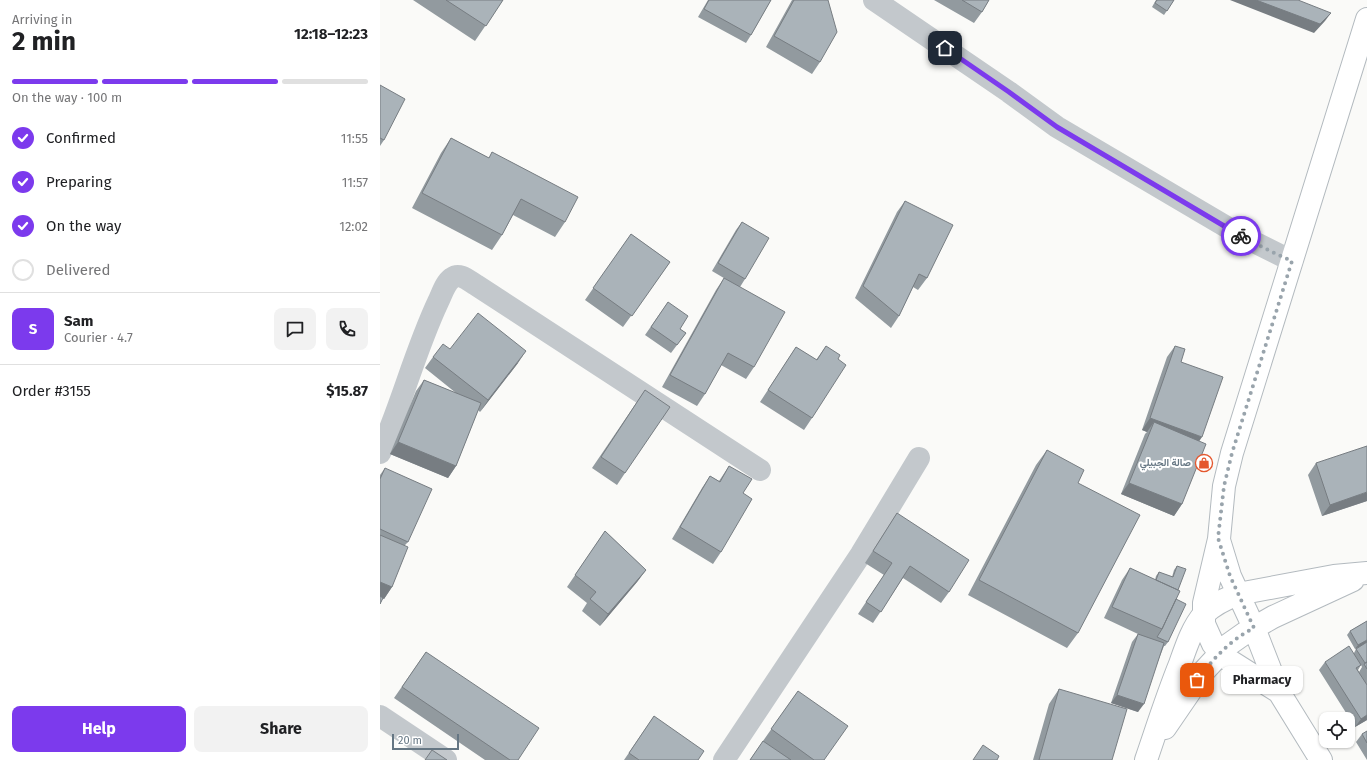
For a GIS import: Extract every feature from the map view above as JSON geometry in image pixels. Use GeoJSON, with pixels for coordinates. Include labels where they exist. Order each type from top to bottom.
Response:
{"type":"FeatureCollection","features":[{"type":"Feature","properties":{"kind":"main road"},"geometry":{"type":"LineString","coordinates":[[1279,692],[1220,653],[1208,634],[1204,624],[1203,615],[1218,538],[1224,486],[1232,453],[1367,20]]}},
{"type":"Feature","properties":{"kind":"main road"},"geometry":{"type":"LineString","coordinates":[[1218,538],[1223,558],[1254,628],[1279,692],[1321,760]]}},
{"type":"Feature","properties":{"kind":"main road"},"geometry":{"type":"LineString","coordinates":[[1147,759],[1162,711],[1185,650],[1203,615],[1213,606],[1238,594],[1334,576],[1367,573]]}},
{"type":"Feature","properties":{"kind":"main road"},"geometry":{"type":"LineString","coordinates":[[1147,759],[1184,699],[1204,671],[1220,653],[1236,639],[1273,618],[1367,573]]}},
{"type":"Feature","properties":{"kind":"street"},"geometry":{"type":"LineString","coordinates":[[874,0],[1009,92],[1057,127],[1242,236],[1292,261]]}},
{"type":"Feature","properties":{"kind":"street"},"geometry":{"type":"LineString","coordinates":[[380,453],[392,426],[418,349],[434,312],[447,284],[457,275],[462,276],[476,285],[760,470]]}},
{"type":"Feature","properties":{"kind":"street"},"geometry":{"type":"LineString","coordinates":[[724,760],[861,554],[919,458]]}},
{"type":"Feature","properties":{"kind":"street"},"geometry":{"type":"LineString","coordinates":[[380,716],[446,760]]}},
{"type":"Feature","properties":{"kind":"building"},"geometry":{"type":"Polygon","coordinates":[[[446,0],[503,0],[486,26],[446,0]]]}},
{"type":"Feature","properties":{"kind":"building"},"geometry":{"type":"Polygon","coordinates":[[[709,0],[771,0],[751,35],[704,9],[709,0]]]}},
{"type":"Feature","properties":{"kind":"building"},"geometry":{"type":"Polygon","coordinates":[[[794,0],[828,0],[837,32],[820,62],[774,36],[794,0]]]}},
{"type":"Feature","properties":{"kind":"building"},"geometry":{"type":"Polygon","coordinates":[[[962,0],[989,0],[982,12],[962,0]]]}},
{"type":"Feature","properties":{"kind":"building"},"geometry":{"type":"Polygon","coordinates":[[[1157,0],[1174,0],[1167,11],[1155,3],[1157,0]]]}},
{"type":"Feature","properties":{"kind":"building"},"geometry":{"type":"Polygon","coordinates":[[[1256,0],[1298,0],[1331,13],[1320,24],[1256,0]]]}},
{"type":"Feature","properties":{"kind":"building"},"geometry":{"type":"Polygon","coordinates":[[[380,85],[405,99],[384,140],[380,138],[380,85]]]}},
{"type":"Feature","properties":{"kind":"building"},"geometry":{"type":"Polygon","coordinates":[[[451,138],[489,158],[492,152],[578,197],[565,222],[521,199],[502,235],[422,193],[451,138]]]}},
{"type":"Feature","properties":{"kind":"building"},"geometry":{"type":"Polygon","coordinates":[[[905,201],[953,225],[927,278],[919,274],[899,316],[863,286],[905,201]]]}},
{"type":"Feature","properties":{"kind":"building"},"geometry":{"type":"Polygon","coordinates":[[[742,222],[769,238],[745,279],[718,263],[742,222]]]}},
{"type":"Feature","properties":{"kind":"building"},"geometry":{"type":"Polygon","coordinates":[[[631,234],[670,262],[632,316],[593,288],[631,234]]]}},
{"type":"Feature","properties":{"kind":"building"},"geometry":{"type":"Polygon","coordinates":[[[724,278],[785,312],[754,367],[728,353],[705,394],[670,375],[724,278]]]}},
{"type":"Feature","properties":{"kind":"building"},"geometry":{"type":"Polygon","coordinates":[[[668,302],[688,316],[680,329],[686,333],[677,345],[651,327],[668,302]]]}},
{"type":"Feature","properties":{"kind":"building"},"geometry":{"type":"Polygon","coordinates":[[[478,313],[526,351],[488,400],[433,357],[443,344],[450,349],[478,313]]]}},
{"type":"Feature","properties":{"kind":"building"},"geometry":{"type":"Polygon","coordinates":[[[826,346],[840,355],[838,359],[846,365],[812,418],[768,390],[796,347],[817,360],[826,346]]]}},
{"type":"Feature","properties":{"kind":"building"},"geometry":{"type":"Polygon","coordinates":[[[1175,346],[1185,349],[1181,362],[1223,377],[1202,437],[1150,418],[1175,346]]]}},
{"type":"Feature","properties":{"kind":"building"},"geometry":{"type":"Polygon","coordinates":[[[424,380],[481,403],[456,466],[398,442],[424,380]]]}},
{"type":"Feature","properties":{"kind":"building"},"geometry":{"type":"Polygon","coordinates":[[[645,390],[670,407],[625,473],[601,457],[645,390]]]}},
{"type":"Feature","properties":{"kind":"building"},"geometry":{"type":"Polygon","coordinates":[[[1154,422],[1206,444],[1182,504],[1129,483],[1154,422]]]}},
{"type":"Feature","properties":{"kind":"building"},"geometry":{"type":"Polygon","coordinates":[[[1367,446],[1367,492],[1330,505],[1316,463],[1367,446]]]}},
{"type":"Feature","properties":{"kind":"building"},"geometry":{"type":"Polygon","coordinates":[[[1047,450],[1084,470],[1078,483],[1140,515],[1078,633],[979,580],[1047,450]]]}},
{"type":"Feature","properties":{"kind":"building"},"geometry":{"type":"Polygon","coordinates":[[[729,466],[752,479],[743,493],[752,499],[721,552],[680,527],[710,476],[720,482],[729,466]]]}},
{"type":"Feature","properties":{"kind":"building"},"geometry":{"type":"Polygon","coordinates":[[[385,468],[432,489],[408,542],[380,529],[380,479],[385,468]]]}},
{"type":"Feature","properties":{"kind":"building"},"geometry":{"type":"Polygon","coordinates":[[[897,513],[969,560],[949,592],[910,566],[881,612],[866,602],[892,563],[873,551],[897,513]]]}},
{"type":"Feature","properties":{"kind":"building"},"geometry":{"type":"Polygon","coordinates":[[[605,531],[646,570],[608,614],[590,599],[596,592],[575,575],[605,531]]]}},
{"type":"Feature","properties":{"kind":"building"},"geometry":{"type":"Polygon","coordinates":[[[380,535],[408,547],[392,587],[380,582],[380,535]]]}},
{"type":"Feature","properties":{"kind":"building"},"geometry":{"type":"Polygon","coordinates":[[[1177,566],[1186,569],[1178,590],[1156,580],[1159,572],[1173,577],[1177,566]]]}},
{"type":"Feature","properties":{"kind":"building"},"geometry":{"type":"Polygon","coordinates":[[[1130,568],[1180,591],[1162,629],[1112,607],[1130,568]]]}},
{"type":"Feature","properties":{"kind":"building"},"geometry":{"type":"Polygon","coordinates":[[[380,596],[383,598],[380,604],[380,596]]]}},
{"type":"Feature","properties":{"kind":"building"},"geometry":{"type":"Polygon","coordinates":[[[1176,599],[1186,604],[1168,642],[1157,637],[1176,599]]]}},
{"type":"Feature","properties":{"kind":"building"},"geometry":{"type":"Polygon","coordinates":[[[1367,621],[1367,640],[1358,645],[1350,631],[1367,621]]]}},
{"type":"Feature","properties":{"kind":"building"},"geometry":{"type":"Polygon","coordinates":[[[1138,634],[1164,643],[1144,704],[1117,695],[1138,634]]]}},
{"type":"Feature","properties":{"kind":"building"},"geometry":{"type":"Polygon","coordinates":[[[1367,642],[1367,662],[1365,663],[1356,649],[1367,642]]]}},
{"type":"Feature","properties":{"kind":"building"},"geometry":{"type":"Polygon","coordinates":[[[1349,646],[1361,665],[1356,668],[1367,685],[1367,715],[1361,719],[1325,662],[1349,646]]]}},
{"type":"Feature","properties":{"kind":"building"},"geometry":{"type":"Polygon","coordinates":[[[426,652],[539,728],[518,760],[510,760],[402,687],[426,652]]]}},
{"type":"Feature","properties":{"kind":"building"},"geometry":{"type":"Polygon","coordinates":[[[1367,662],[1367,669],[1364,664],[1367,662]]]}},
{"type":"Feature","properties":{"kind":"building"},"geometry":{"type":"Polygon","coordinates":[[[1059,689],[1127,709],[1112,760],[1039,760],[1059,689]]]}},
{"type":"Feature","properties":{"kind":"building"},"geometry":{"type":"Polygon","coordinates":[[[798,691],[848,726],[824,760],[814,760],[771,729],[798,691]]]}},
{"type":"Feature","properties":{"kind":"building"},"geometry":{"type":"Polygon","coordinates":[[[654,716],[704,751],[698,760],[639,760],[629,753],[654,716]]]}},
{"type":"Feature","properties":{"kind":"building"},"geometry":{"type":"Polygon","coordinates":[[[1367,731],[1367,743],[1362,734],[1367,731]]]}},
{"type":"Feature","properties":{"kind":"building"},"geometry":{"type":"Polygon","coordinates":[[[763,741],[791,760],[750,760],[763,741]]]}},
{"type":"Feature","properties":{"kind":"building"},"geometry":{"type":"Polygon","coordinates":[[[983,745],[999,756],[997,760],[973,760],[983,745]]]}},
{"type":"Feature","properties":{"kind":"building"},"geometry":{"type":"Polygon","coordinates":[[[432,750],[447,760],[425,760],[432,750]]]}},
{"type":"Feature","properties":{"kind":"way so far"},"geometry":{"type":"LineString","coordinates":[[1197,680],[1228,645],[1254,628],[1230,576],[1223,558],[1218,538],[1224,486],[1232,453],[1292,261],[1241,236]]}},
{"type":"Feature","properties":{"kind":"place","name":"صالة الجبيلي"},"geometry":{"type":"Point","coordinates":[1204,463]}},
{"type":"Feature","properties":{"kind":"place","name":"Pharmacy"},"geometry":{"type":"Point","coordinates":[1197,680]}},
{"type":"Feature","properties":{"kind":"route"},"geometry":{"type":"LineString","coordinates":[[945,48],[1057,127],[1241,236]]}}]}
